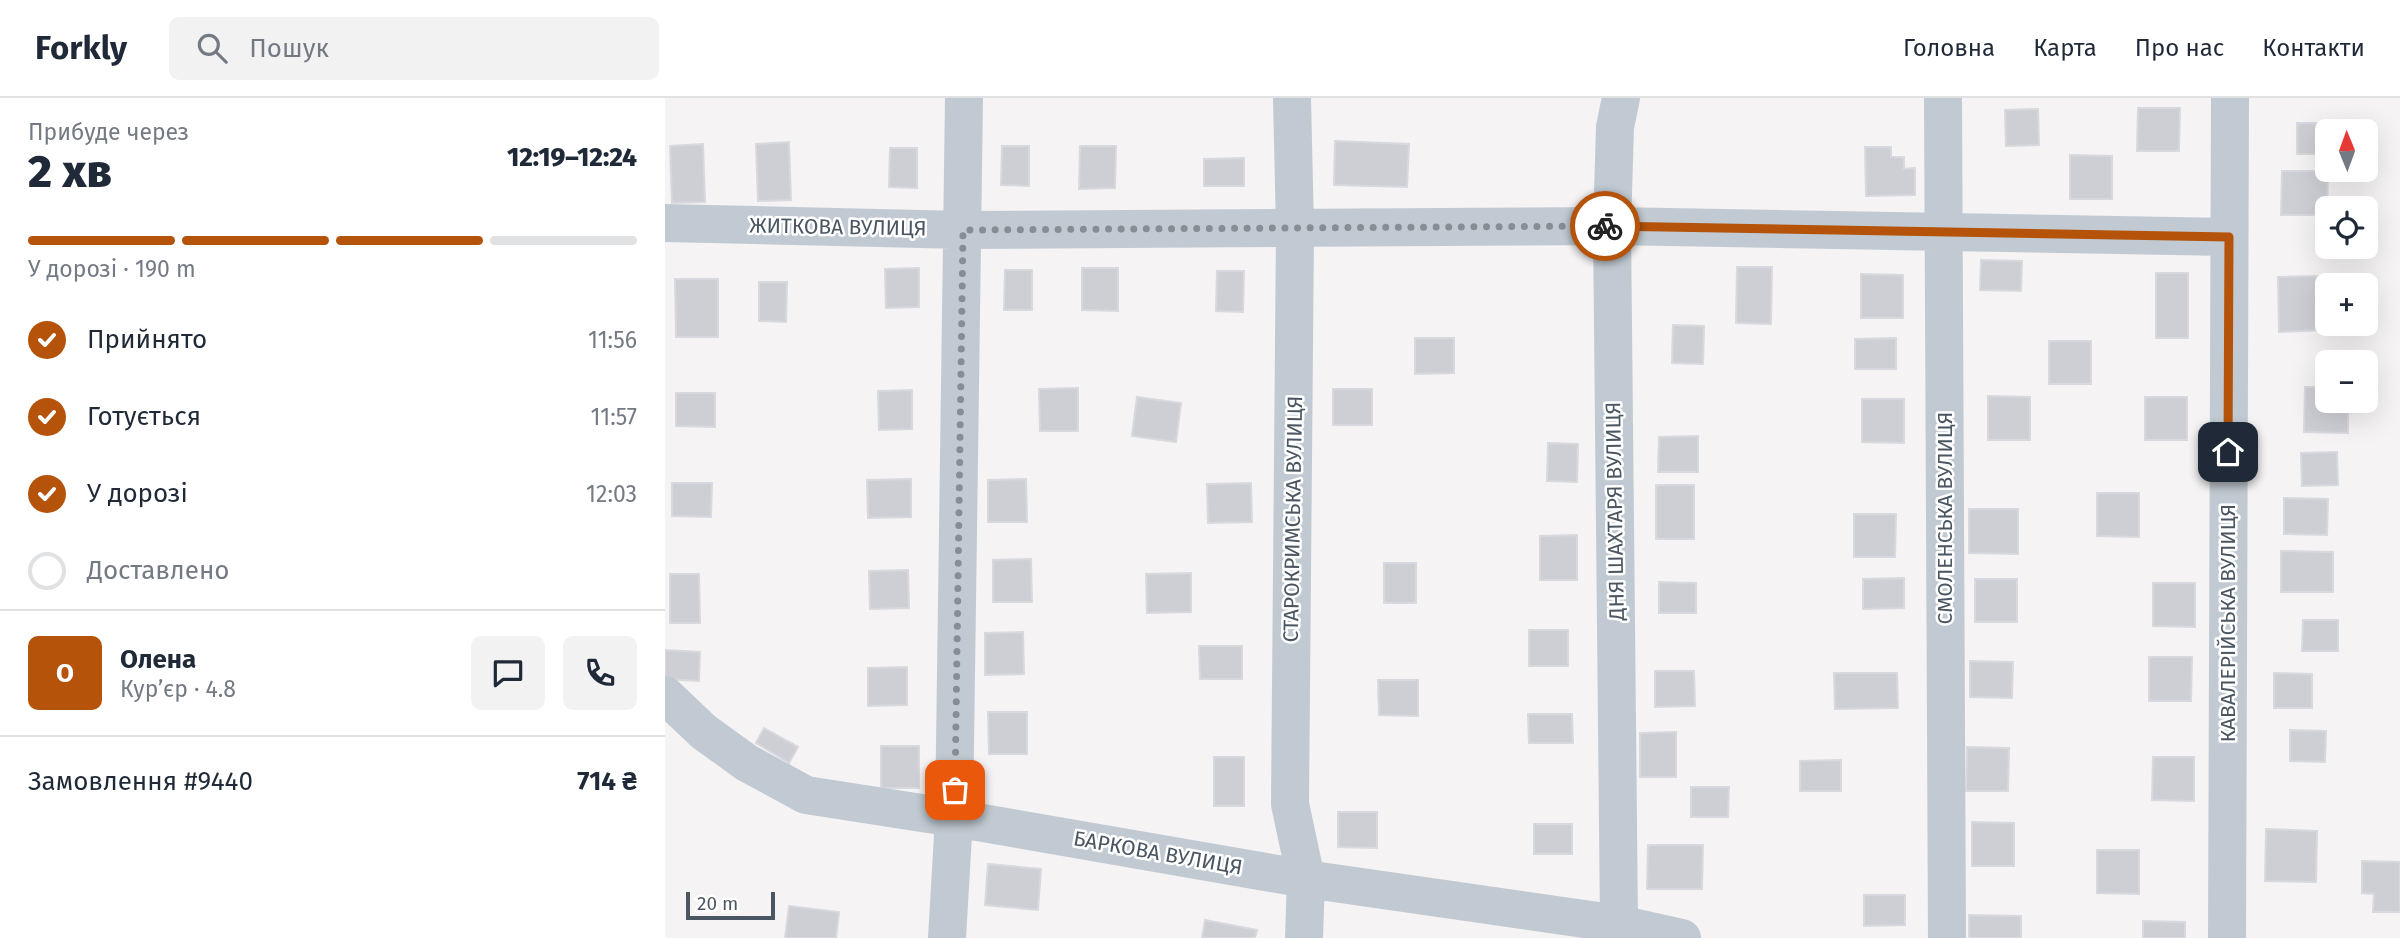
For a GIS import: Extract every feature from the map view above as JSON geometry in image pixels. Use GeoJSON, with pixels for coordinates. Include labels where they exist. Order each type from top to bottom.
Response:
{"type":"FeatureCollection","features":[{"type":"Feature","properties":{"kind":"street"},"geometry":{"type":"LineString","coordinates":[[947,938],[954,818],[964,98]]}},
{"type":"Feature","properties":{"kind":"street","name":"СТАРОКРИМСЬКА ВУЛИЦЯ"},"geometry":{"type":"LineString","coordinates":[[1292,98],[1295,229],[1290,804],[1306,879],[1304,938]]}},
{"type":"Feature","properties":{"kind":"street","name":"ДНЯ ШАХТАРЯ ВУЛИЦЯ"},"geometry":{"type":"LineString","coordinates":[[1619,924],[1612,226],[1615,127],[1621,98]]}},
{"type":"Feature","properties":{"kind":"street","name":"СМОЛЕНСЬКА ВУЛИЦЯ"},"geometry":{"type":"LineString","coordinates":[[1943,98],[1947,938]]}},
{"type":"Feature","properties":{"kind":"street","name":"КАВАЛЕРІЙСЬКА ВУЛИЦЯ"},"geometry":{"type":"LineString","coordinates":[[2227,938],[2230,98]]}},
{"type":"Feature","properties":{"kind":"street","name":"ЖИТКОВА ВУЛИЦЯ"},"geometry":{"type":"LineString","coordinates":[[665,223],[963,230],[1612,226],[2229,237]]}},
{"type":"Feature","properties":{"kind":"street","name":"БАРКОВА ВУЛИЦЯ"},"geometry":{"type":"LineString","coordinates":[[665,695],[703,732],[747,763],[806,795],[1306,879],[1619,924],[1682,938]]}},
{"type":"Feature","properties":{"kind":"building"},"geometry":{"type":"Polygon","coordinates":[[[2138,108],[2180,108],[2179,151],[2137,151],[2138,108]]]}},
{"type":"Feature","properties":{"kind":"building"},"geometry":{"type":"Polygon","coordinates":[[[2038,109],[2039,145],[2006,146],[2005,110],[2038,109]]]}},
{"type":"Feature","properties":{"kind":"building"},"geometry":{"type":"Polygon","coordinates":[[[2297,123],[2315,123],[2315,154],[2297,154],[2297,123]]]}},
{"type":"Feature","properties":{"kind":"building"},"geometry":{"type":"Polygon","coordinates":[[[1335,141],[1409,144],[1407,187],[1334,185],[1335,141]]]}},
{"type":"Feature","properties":{"kind":"building"},"geometry":{"type":"Polygon","coordinates":[[[789,142],[791,200],[758,201],[756,144],[789,142]]]}},
{"type":"Feature","properties":{"kind":"building"},"geometry":{"type":"Polygon","coordinates":[[[703,144],[705,202],[672,203],[670,146],[703,144]]]}},
{"type":"Feature","properties":{"kind":"building"},"geometry":{"type":"Polygon","coordinates":[[[1002,146],[1029,146],[1029,186],[1001,185],[1002,146]]]}},
{"type":"Feature","properties":{"kind":"building"},"geometry":{"type":"Polygon","coordinates":[[[1080,146],[1116,146],[1115,188],[1079,189],[1080,146]]]}},
{"type":"Feature","properties":{"kind":"building"},"geometry":{"type":"Polygon","coordinates":[[[1865,147],[1891,147],[1891,157],[1904,157],[1904,169],[1915,168],[1915,195],[1866,196],[1865,147]]]}},
{"type":"Feature","properties":{"kind":"building"},"geometry":{"type":"Polygon","coordinates":[[[890,148],[917,148],[917,188],[889,187],[890,148]]]}},
{"type":"Feature","properties":{"kind":"building"},"geometry":{"type":"Polygon","coordinates":[[[2070,155],[2112,156],[2112,199],[2070,199],[2070,155]]]}},
{"type":"Feature","properties":{"kind":"building"},"geometry":{"type":"Polygon","coordinates":[[[1244,158],[1244,186],[1204,186],[1204,159],[1244,158]]]}},
{"type":"Feature","properties":{"kind":"building"},"geometry":{"type":"Polygon","coordinates":[[[2282,171],[2315,171],[2315,182],[2328,182],[2327,196],[2315,196],[2315,215],[2281,215],[2282,171]]]}},
{"type":"Feature","properties":{"kind":"building"},"geometry":{"type":"Polygon","coordinates":[[[1981,260],[2022,261],[2021,291],[1980,290],[1981,260]]]}},
{"type":"Feature","properties":{"kind":"building"},"geometry":{"type":"Polygon","coordinates":[[[1737,267],[1772,267],[1771,324],[1736,323],[1737,267]]]}},
{"type":"Feature","properties":{"kind":"building"},"geometry":{"type":"Polygon","coordinates":[[[919,268],[919,307],[886,308],[885,269],[919,268]]]}},
{"type":"Feature","properties":{"kind":"building"},"geometry":{"type":"Polygon","coordinates":[[[1082,268],[1118,268],[1118,311],[1082,310],[1082,268]]]}},
{"type":"Feature","properties":{"kind":"building"},"geometry":{"type":"Polygon","coordinates":[[[1005,270],[1032,270],[1032,310],[1004,310],[1005,270]]]}},
{"type":"Feature","properties":{"kind":"building"},"geometry":{"type":"Polygon","coordinates":[[[1217,271],[1244,271],[1243,312],[1216,311],[1217,271]]]}},
{"type":"Feature","properties":{"kind":"building"},"geometry":{"type":"Polygon","coordinates":[[[2156,273],[2188,273],[2188,338],[2156,338],[2156,273]]]}},
{"type":"Feature","properties":{"kind":"building"},"geometry":{"type":"Polygon","coordinates":[[[1861,274],[1903,275],[1903,318],[1861,318],[1861,274]]]}},
{"type":"Feature","properties":{"kind":"building"},"geometry":{"type":"Polygon","coordinates":[[[2315,276],[2315,330],[2279,332],[2278,277],[2315,276]]]}},
{"type":"Feature","properties":{"kind":"building"},"geometry":{"type":"Polygon","coordinates":[[[675,279],[718,279],[718,337],[676,337],[675,279]]]}},
{"type":"Feature","properties":{"kind":"building"},"geometry":{"type":"Polygon","coordinates":[[[759,282],[787,282],[786,322],[759,321],[759,282]]]}},
{"type":"Feature","properties":{"kind":"building"},"geometry":{"type":"Polygon","coordinates":[[[1673,325],[1704,326],[1703,364],[1672,363],[1673,325]]]}},
{"type":"Feature","properties":{"kind":"building"},"geometry":{"type":"Polygon","coordinates":[[[1415,338],[1454,338],[1454,373],[1415,374],[1415,338]]]}},
{"type":"Feature","properties":{"kind":"building"},"geometry":{"type":"Polygon","coordinates":[[[1896,338],[1896,369],[1855,369],[1855,339],[1896,338]]]}},
{"type":"Feature","properties":{"kind":"building"},"geometry":{"type":"Polygon","coordinates":[[[2049,341],[2091,341],[2091,384],[2049,384],[2049,341]]]}},
{"type":"Feature","properties":{"kind":"building"},"geometry":{"type":"Polygon","coordinates":[[[2305,387],[2315,387],[2315,413],[2348,413],[2348,433],[2304,432],[2305,387]]]}},
{"type":"Feature","properties":{"kind":"building"},"geometry":{"type":"Polygon","coordinates":[[[1078,388],[1078,431],[1040,431],[1039,389],[1078,388]]]}},
{"type":"Feature","properties":{"kind":"building"},"geometry":{"type":"Polygon","coordinates":[[[1333,389],[1372,389],[1372,425],[1333,425],[1333,389]]]}},
{"type":"Feature","properties":{"kind":"building"},"geometry":{"type":"Polygon","coordinates":[[[912,390],[912,429],[879,430],[878,391],[912,390]]]}},
{"type":"Feature","properties":{"kind":"building"},"geometry":{"type":"Polygon","coordinates":[[[676,393],[715,393],[715,427],[676,426],[676,393]]]}},
{"type":"Feature","properties":{"kind":"building"},"geometry":{"type":"Polygon","coordinates":[[[1988,396],[2030,397],[2030,440],[1988,440],[1988,396]]]}},
{"type":"Feature","properties":{"kind":"building"},"geometry":{"type":"Polygon","coordinates":[[[1137,397],[1181,403],[1176,442],[1132,436],[1137,397]]]}},
{"type":"Feature","properties":{"kind":"building"},"geometry":{"type":"Polygon","coordinates":[[[2145,397],[2187,397],[2187,440],[2145,440],[2145,397]]]}},
{"type":"Feature","properties":{"kind":"building"},"geometry":{"type":"Polygon","coordinates":[[[1862,399],[1904,399],[1904,443],[1862,442],[1862,399]]]}},
{"type":"Feature","properties":{"kind":"building"},"geometry":{"type":"Polygon","coordinates":[[[1698,436],[1698,472],[1658,472],[1659,437],[1698,436]]]}},
{"type":"Feature","properties":{"kind":"building"},"geometry":{"type":"Polygon","coordinates":[[[1548,443],[1578,444],[1577,482],[1547,481],[1548,443]]]}},
{"type":"Feature","properties":{"kind":"building"},"geometry":{"type":"Polygon","coordinates":[[[2337,452],[2338,485],[2302,486],[2301,453],[2337,452]]]}},
{"type":"Feature","properties":{"kind":"building"},"geometry":{"type":"Polygon","coordinates":[[[911,479],[911,517],[868,518],[867,480],[911,479]]]}},
{"type":"Feature","properties":{"kind":"building"},"geometry":{"type":"Polygon","coordinates":[[[1026,479],[1027,522],[988,522],[988,480],[1026,479]]]}},
{"type":"Feature","properties":{"kind":"building"},"geometry":{"type":"Polygon","coordinates":[[[672,483],[712,483],[711,517],[672,516],[672,483]]]}},
{"type":"Feature","properties":{"kind":"building"},"geometry":{"type":"Polygon","coordinates":[[[1251,483],[1252,522],[1208,523],[1207,484],[1251,483]]]}},
{"type":"Feature","properties":{"kind":"building"},"geometry":{"type":"Polygon","coordinates":[[[1656,485],[1694,485],[1694,539],[1656,539],[1656,485]]]}},
{"type":"Feature","properties":{"kind":"building"},"geometry":{"type":"Polygon","coordinates":[[[2097,493],[2139,493],[2139,537],[2097,536],[2097,493]]]}},
{"type":"Feature","properties":{"kind":"building"},"geometry":{"type":"Polygon","coordinates":[[[2284,498],[2328,499],[2327,535],[2284,534],[2284,498]]]}},
{"type":"Feature","properties":{"kind":"building"},"geometry":{"type":"Polygon","coordinates":[[[1969,509],[2018,509],[2018,554],[1969,553],[1969,509]]]}},
{"type":"Feature","properties":{"kind":"building"},"geometry":{"type":"Polygon","coordinates":[[[1854,514],[1896,514],[1895,557],[1854,557],[1854,514]]]}},
{"type":"Feature","properties":{"kind":"building"},"geometry":{"type":"Polygon","coordinates":[[[1577,535],[1577,580],[1540,580],[1540,536],[1577,535]]]}},
{"type":"Feature","properties":{"kind":"building"},"geometry":{"type":"Polygon","coordinates":[[[2281,551],[2333,552],[2333,592],[2281,592],[2281,551]]]}},
{"type":"Feature","properties":{"kind":"building"},"geometry":{"type":"Polygon","coordinates":[[[1031,559],[1032,602],[993,602],[993,560],[1031,559]]]}},
{"type":"Feature","properties":{"kind":"building"},"geometry":{"type":"Polygon","coordinates":[[[1384,563],[1416,563],[1416,603],[1384,603],[1384,563]]]}},
{"type":"Feature","properties":{"kind":"building"},"geometry":{"type":"Polygon","coordinates":[[[908,570],[909,608],[870,609],[869,571],[908,570]]]}},
{"type":"Feature","properties":{"kind":"building"},"geometry":{"type":"Polygon","coordinates":[[[1191,573],[1191,612],[1147,613],[1146,574],[1191,573]]]}},
{"type":"Feature","properties":{"kind":"building"},"geometry":{"type":"Polygon","coordinates":[[[670,574],[699,574],[700,623],[670,623],[670,574]]]}},
{"type":"Feature","properties":{"kind":"building"},"geometry":{"type":"Polygon","coordinates":[[[1904,578],[1904,608],[1863,609],[1863,579],[1904,578]]]}},
{"type":"Feature","properties":{"kind":"building"},"geometry":{"type":"Polygon","coordinates":[[[1975,579],[2017,579],[2017,622],[1975,622],[1975,579]]]}},
{"type":"Feature","properties":{"kind":"building"},"geometry":{"type":"Polygon","coordinates":[[[1659,582],[1696,583],[1696,613],[1659,613],[1659,582]]]}},
{"type":"Feature","properties":{"kind":"building"},"geometry":{"type":"Polygon","coordinates":[[[2153,583],[2195,583],[2195,627],[2153,626],[2153,583]]]}},
{"type":"Feature","properties":{"kind":"building"},"geometry":{"type":"Polygon","coordinates":[[[2303,620],[2338,620],[2338,651],[2302,651],[2303,620]]]}},
{"type":"Feature","properties":{"kind":"building"},"geometry":{"type":"Polygon","coordinates":[[[1529,630],[1568,630],[1568,666],[1529,666],[1529,630]]]}},
{"type":"Feature","properties":{"kind":"building"},"geometry":{"type":"Polygon","coordinates":[[[1023,632],[1024,674],[985,675],[985,633],[1023,632]]]}},
{"type":"Feature","properties":{"kind":"building"},"geometry":{"type":"Polygon","coordinates":[[[1199,646],[1242,646],[1242,679],[1200,679],[1199,646]]]}},
{"type":"Feature","properties":{"kind":"building"},"geometry":{"type":"Polygon","coordinates":[[[665,650],[700,652],[699,681],[665,679],[665,650]]]}},
{"type":"Feature","properties":{"kind":"building"},"geometry":{"type":"Polygon","coordinates":[[[2149,657],[2192,657],[2191,701],[2149,701],[2149,657]]]}},
{"type":"Feature","properties":{"kind":"building"},"geometry":{"type":"Polygon","coordinates":[[[1970,661],[2013,662],[2012,698],[1970,697],[1970,661]]]}},
{"type":"Feature","properties":{"kind":"building"},"geometry":{"type":"Polygon","coordinates":[[[907,667],[907,705],[868,706],[868,668],[907,667]]]}},
{"type":"Feature","properties":{"kind":"building"},"geometry":{"type":"Polygon","coordinates":[[[1655,671],[1694,671],[1695,706],[1655,707],[1655,671]]]}},
{"type":"Feature","properties":{"kind":"building"},"geometry":{"type":"Polygon","coordinates":[[[1834,673],[1897,673],[1898,708],[1835,709],[1834,673]]]}},
{"type":"Feature","properties":{"kind":"building"},"geometry":{"type":"Polygon","coordinates":[[[2274,673],[2312,674],[2312,708],[2274,708],[2274,673]]]}},
{"type":"Feature","properties":{"kind":"building"},"geometry":{"type":"Polygon","coordinates":[[[1378,680],[1418,680],[1418,716],[1379,715],[1378,680]]]}},
{"type":"Feature","properties":{"kind":"building"},"geometry":{"type":"Polygon","coordinates":[[[988,712],[1027,712],[1027,754],[989,754],[988,712]]]}},
{"type":"Feature","properties":{"kind":"building"},"geometry":{"type":"Polygon","coordinates":[[[1528,714],[1572,714],[1573,743],[1529,743],[1528,714]]]}},
{"type":"Feature","properties":{"kind":"building"},"geometry":{"type":"Polygon","coordinates":[[[764,728],[798,747],[789,763],[756,743],[764,728]]]}},
{"type":"Feature","properties":{"kind":"building"},"geometry":{"type":"Polygon","coordinates":[[[2290,730],[2326,731],[2325,762],[2290,761],[2290,730]]]}},
{"type":"Feature","properties":{"kind":"building"},"geometry":{"type":"Polygon","coordinates":[[[1676,732],[1676,777],[1640,777],[1640,733],[1676,732]]]}},
{"type":"Feature","properties":{"kind":"building"},"geometry":{"type":"Polygon","coordinates":[[[881,746],[919,746],[919,788],[881,788],[881,746]]]}},
{"type":"Feature","properties":{"kind":"building"},"geometry":{"type":"Polygon","coordinates":[[[1967,747],[2009,748],[2008,791],[1966,791],[1967,747]]]}},
{"type":"Feature","properties":{"kind":"building"},"geometry":{"type":"Polygon","coordinates":[[[1214,757],[1244,757],[1244,806],[1214,806],[1214,757]]]}},
{"type":"Feature","properties":{"kind":"building"},"geometry":{"type":"Polygon","coordinates":[[[2153,757],[2194,757],[2194,801],[2152,800],[2153,757]]]}},
{"type":"Feature","properties":{"kind":"building"},"geometry":{"type":"Polygon","coordinates":[[[1841,760],[1841,791],[1800,791],[1800,761],[1841,760]]]}},
{"type":"Feature","properties":{"kind":"building"},"geometry":{"type":"Polygon","coordinates":[[[1691,787],[1729,787],[1728,817],[1691,817],[1691,787]]]}},
{"type":"Feature","properties":{"kind":"building"},"geometry":{"type":"Polygon","coordinates":[[[1338,812],[1377,812],[1377,848],[1338,847],[1338,812]]]}},
{"type":"Feature","properties":{"kind":"building"},"geometry":{"type":"Polygon","coordinates":[[[1972,822],[2014,823],[2014,866],[1972,866],[1972,822]]]}},
{"type":"Feature","properties":{"kind":"building"},"geometry":{"type":"Polygon","coordinates":[[[1534,824],[1572,824],[1572,854],[1534,854],[1534,824]]]}},
{"type":"Feature","properties":{"kind":"building"},"geometry":{"type":"Polygon","coordinates":[[[2266,829],[2317,831],[2316,882],[2265,881],[2266,829]]]}},
{"type":"Feature","properties":{"kind":"building"},"geometry":{"type":"Polygon","coordinates":[[[1648,845],[1703,845],[1702,889],[1647,889],[1648,845]]]}},
{"type":"Feature","properties":{"kind":"building"},"geometry":{"type":"Polygon","coordinates":[[[2097,850],[2139,850],[2139,894],[2097,893],[2097,850]]]}},
{"type":"Feature","properties":{"kind":"building"},"geometry":{"type":"Polygon","coordinates":[[[2362,861],[2400,862],[2400,912],[2373,912],[2374,894],[2362,893],[2362,861]]]}},
{"type":"Feature","properties":{"kind":"building"},"geometry":{"type":"Polygon","coordinates":[[[988,864],[1041,869],[1038,910],[985,905],[988,864]]]}},
{"type":"Feature","properties":{"kind":"building"},"geometry":{"type":"Polygon","coordinates":[[[1864,895],[1905,895],[1905,925],[1864,926],[1864,895]]]}},
{"type":"Feature","properties":{"kind":"building"},"geometry":{"type":"Polygon","coordinates":[[[789,906],[839,912],[836,938],[785,938],[789,906]]]}},
{"type":"Feature","properties":{"kind":"building"},"geometry":{"type":"Polygon","coordinates":[[[1969,915],[2021,916],[2021,938],[1969,938],[1969,915]]]}},
{"type":"Feature","properties":{"kind":"building"},"geometry":{"type":"Polygon","coordinates":[[[1205,920],[1257,930],[1255,938],[1202,938],[1205,920]]]}},
{"type":"Feature","properties":{"kind":"building"},"geometry":{"type":"Polygon","coordinates":[[[2143,921],[2185,922],[2185,938],[2143,938],[2143,921]]]}},
{"type":"Feature","properties":{"kind":"way so far"},"geometry":{"type":"LineString","coordinates":[[955,790],[963,230],[1605,226]]}},
{"type":"Feature","properties":{"kind":"route"},"geometry":{"type":"LineString","coordinates":[[1605,226],[2229,237],[2228,452]]}}]}
